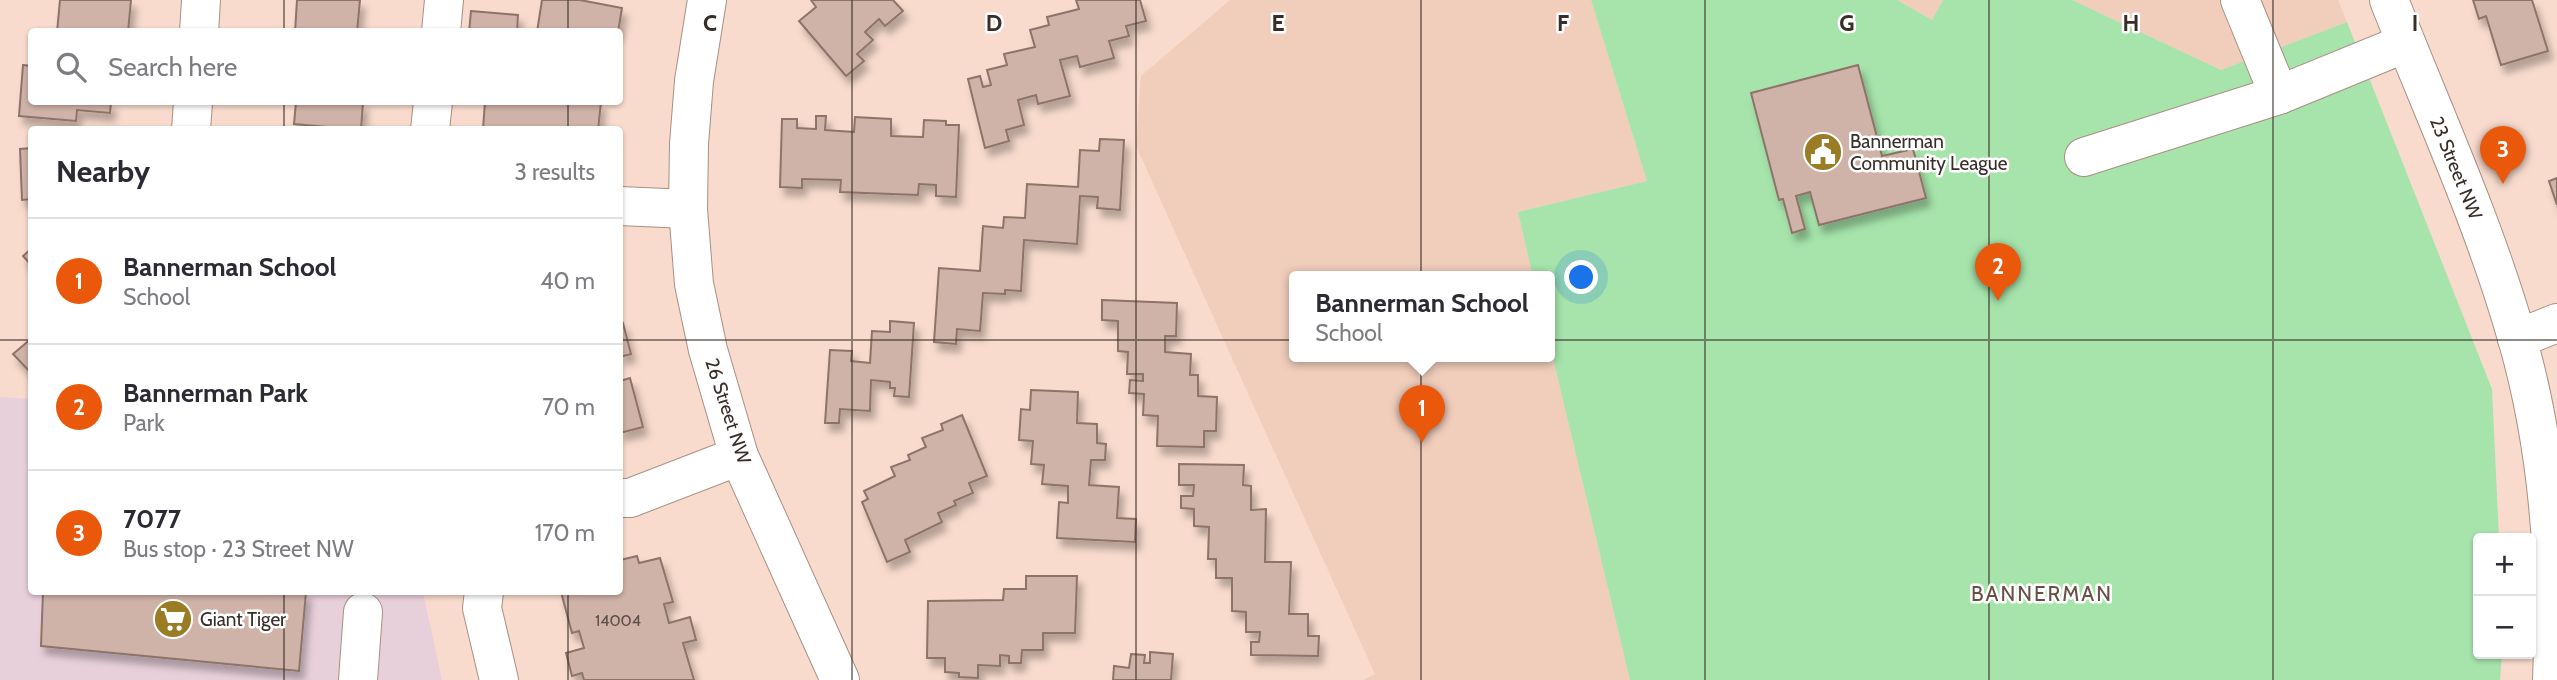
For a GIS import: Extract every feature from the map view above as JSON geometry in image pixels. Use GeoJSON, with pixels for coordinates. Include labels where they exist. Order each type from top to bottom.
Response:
{"type":"FeatureCollection","features":[{"type":"Feature","properties":{"kind":"street"},"geometry":{"type":"LineString","coordinates":[[199,28],[201,0]]}},
{"type":"Feature","properties":{"kind":"street"},"geometry":{"type":"LineString","coordinates":[[441,28],[444,0]]}},
{"type":"Feature","properties":{"kind":"street","name":"26 Street NW"},"geometry":{"type":"LineString","coordinates":[[707,0],[694,81],[689,144],[688,209],[694,284],[708,350],[739,456],[840,680]]}},
{"type":"Feature","properties":{"kind":"street"},"geometry":{"type":"LineString","coordinates":[[2240,0],[2279,95]]}},
{"type":"Feature","properties":{"kind":"street","name":"23 Street NW"},"geometry":{"type":"LineString","coordinates":[[2389,0],[2494,262],[2517,338],[2539,441],[2551,520],[2554,634],[2552,680]]}},
{"type":"Feature","properties":{"kind":"street"},"geometry":{"type":"LineString","coordinates":[[2084,157],[2279,95],[2406,43]]}},
{"type":"Feature","properties":{"kind":"street"},"geometry":{"type":"LineString","coordinates":[[191,126],[193,105]]}},
{"type":"Feature","properties":{"kind":"street"},"geometry":{"type":"LineString","coordinates":[[430,126],[433,105]]}},
{"type":"Feature","properties":{"kind":"street"},"geometry":{"type":"LineString","coordinates":[[623,206],[688,209]]}},
{"type":"Feature","properties":{"kind":"street"},"geometry":{"type":"LineString","coordinates":[[2517,338],[2557,323]]}},
{"type":"Feature","properties":{"kind":"street"},"geometry":{"type":"LineString","coordinates":[[623,498],[630,498],[739,456]]}},
{"type":"Feature","properties":{"kind":"street"},"geometry":{"type":"LineString","coordinates":[[484,595],[482,608],[499,680]]}},
{"type":"Feature","properties":{"kind":"street"},"geometry":{"type":"LineString","coordinates":[[358,680],[363,612]]}},
{"type":"Feature","properties":{"kind":"shaded area"},"geometry":{"type":"Polygon","coordinates":[[[1230,0],[1591,0],[1647,181],[1518,212],[1532,271],[1289,271],[1289,362],[1554,362],[1630,680],[1363,680],[1375,674],[1136,146],[1141,76],[1230,0]]]}},
{"type":"Feature","properties":{"kind":"shaded area"},"geometry":{"type":"Polygon","coordinates":[[[1897,0],[1943,0],[1932,20],[1897,0]]]}},
{"type":"Feature","properties":{"kind":"shaded area"},"geometry":{"type":"Polygon","coordinates":[[[2072,0],[2338,0],[2347,22],[2221,70],[2072,0]]]}},
{"type":"Feature","properties":{"kind":"shaded area"},"geometry":{"type":"Polygon","coordinates":[[[0,397],[28,399],[28,595],[424,595],[442,680],[0,680],[0,397]]]}},
{"type":"Feature","properties":{"kind":"green space"},"geometry":{"type":"Polygon","coordinates":[[[1591,0],[1897,0],[1932,20],[1943,0],[2072,0],[2221,70],[2347,22],[2492,389],[2499,533],[2473,533],[2473,659],[2502,659],[2500,680],[1630,680],[1554,362],[1555,271],[1532,271],[1518,212],[1647,181],[1591,0]]]}},
{"type":"Feature","properties":{"kind":"building"},"geometry":{"type":"Polygon","coordinates":[[[60,0],[131,0],[128,28],[57,28],[60,0]]]}},
{"type":"Feature","properties":{"kind":"building"},"geometry":{"type":"Polygon","coordinates":[[[297,0],[360,0],[357,28],[295,28],[297,0]]]}},
{"type":"Feature","properties":{"kind":"building"},"geometry":{"type":"Polygon","coordinates":[[[542,0],[580,0],[622,8],[619,28],[538,28],[542,0]]]}},
{"type":"Feature","properties":{"kind":"building"},"geometry":{"type":"Polygon","coordinates":[[[811,0],[893,0],[903,11],[885,26],[879,19],[865,32],[873,40],[857,54],[864,61],[846,76],[799,21],[816,7],[811,0]]]}},
{"type":"Feature","properties":{"kind":"building"},"geometry":{"type":"Polygon","coordinates":[[[1076,0],[1140,0],[1146,21],[1126,26],[1129,36],[1109,41],[1114,58],[1080,67],[1077,56],[1060,60],[1070,96],[1038,104],[1036,95],[1018,100],[1024,125],[1006,130],[1009,141],[985,148],[968,79],[980,76],[983,87],[991,85],[987,70],[1007,65],[1004,54],[1035,47],[1030,30],[1049,25],[1047,17],[1079,9],[1076,0]]]}},
{"type":"Feature","properties":{"kind":"building"},"geometry":{"type":"Polygon","coordinates":[[[2473,0],[2532,0],[2548,51],[2501,65],[2486,16],[2479,19],[2473,0]]]}},
{"type":"Feature","properties":{"kind":"building"},"geometry":{"type":"Polygon","coordinates":[[[471,11],[518,15],[517,28],[469,28],[471,11]]]}},
{"type":"Feature","properties":{"kind":"building"},"geometry":{"type":"Polygon","coordinates":[[[23,65],[28,66],[28,105],[111,105],[110,113],[77,110],[76,121],[19,116],[23,65]]]}},
{"type":"Feature","properties":{"kind":"building","name":"Bannerman Community League"},"geometry":{"type":"Polygon","coordinates":[[[1858,65],[1882,156],[1913,149],[1926,198],[1819,225],[1810,192],[1796,196],[1805,229],[1792,233],[1783,199],[1779,200],[1751,93],[1858,65]]]}},
{"type":"Feature","properties":{"kind":"building"},"geometry":{"type":"Polygon","coordinates":[[[296,105],[363,105],[361,126],[294,124],[296,105]]]}},
{"type":"Feature","properties":{"kind":"building"},"geometry":{"type":"Polygon","coordinates":[[[485,105],[601,105],[598,126],[483,126],[485,105]]]}},
{"type":"Feature","properties":{"kind":"building"},"geometry":{"type":"Polygon","coordinates":[[[816,116],[826,116],[825,130],[854,132],[855,117],[891,119],[891,136],[923,137],[924,120],[946,121],[946,125],[959,125],[956,197],[936,196],[936,185],[919,184],[918,195],[840,192],[841,180],[802,179],[802,188],[780,187],[782,119],[797,119],[797,128],[816,129],[816,116]]]}},
{"type":"Feature","properties":{"kind":"building"},"geometry":{"type":"Polygon","coordinates":[[[1100,139],[1124,140],[1120,210],[1097,208],[1098,197],[1080,196],[1077,244],[1024,240],[1021,291],[1005,290],[1005,294],[983,293],[980,331],[957,329],[956,344],[934,342],[939,268],[980,271],[983,226],[1003,228],[1004,217],[1025,218],[1027,184],[1078,187],[1080,150],[1099,151],[1100,139]]]}},
{"type":"Feature","properties":{"kind":"building"},"geometry":{"type":"Polygon","coordinates":[[[28,148],[28,199],[22,200],[20,149],[28,148]]]}},
{"type":"Feature","properties":{"kind":"building"},"geometry":{"type":"Polygon","coordinates":[[[2557,178],[2557,205],[2549,181],[2557,178]]]}},
{"type":"Feature","properties":{"kind":"building"},"geometry":{"type":"Polygon","coordinates":[[[1102,300],[1177,303],[1176,336],[1165,336],[1165,352],[1191,354],[1190,375],[1198,375],[1198,396],[1217,397],[1216,431],[1204,431],[1204,447],[1157,446],[1158,416],[1143,415],[1144,394],[1129,393],[1130,380],[1143,381],[1143,374],[1127,374],[1128,352],[1118,351],[1118,321],[1102,320],[1102,300]]]}},
{"type":"Feature","properties":{"kind":"building"},"geometry":{"type":"Polygon","coordinates":[[[890,321],[914,323],[909,397],[894,396],[895,388],[890,388],[890,382],[871,380],[870,411],[840,409],[839,423],[825,423],[830,350],[852,351],[851,361],[870,363],[872,331],[890,332],[890,321]]]}},
{"type":"Feature","properties":{"kind":"building"},"geometry":{"type":"Polygon","coordinates":[[[623,323],[631,354],[623,356],[623,323]]]}},
{"type":"Feature","properties":{"kind":"building"},"geometry":{"type":"Polygon","coordinates":[[[28,341],[28,370],[13,354],[28,341]]]}},
{"type":"Feature","properties":{"kind":"building"},"geometry":{"type":"Polygon","coordinates":[[[630,378],[643,427],[623,432],[623,380],[630,378]]]}},
{"type":"Feature","properties":{"kind":"building"},"geometry":{"type":"Polygon","coordinates":[[[1031,390],[1078,392],[1077,423],[1097,424],[1097,443],[1106,444],[1105,460],[1091,460],[1089,485],[1119,487],[1117,518],[1136,519],[1135,542],[1057,538],[1059,502],[1068,503],[1068,486],[1042,484],[1044,465],[1031,464],[1033,441],[1019,440],[1021,409],[1030,410],[1031,390]]]}},
{"type":"Feature","properties":{"kind":"building"},"geometry":{"type":"Polygon","coordinates":[[[962,415],[987,476],[969,483],[973,493],[954,501],[956,505],[938,513],[942,522],[905,540],[910,552],[887,562],[862,502],[868,499],[864,491],[895,476],[891,467],[910,460],[908,455],[926,447],[922,438],[943,430],[941,424],[962,415]]]}},
{"type":"Feature","properties":{"kind":"building"},"geometry":{"type":"Polygon","coordinates":[[[1179,464],[1244,465],[1243,485],[1251,486],[1251,510],[1266,509],[1265,562],[1291,562],[1289,614],[1308,614],[1308,636],[1319,636],[1318,656],[1251,655],[1251,642],[1259,642],[1260,632],[1246,632],[1246,612],[1232,611],[1232,578],[1216,578],[1216,559],[1208,559],[1209,527],[1194,526],[1194,509],[1181,508],[1181,496],[1193,496],[1194,485],[1179,485],[1179,464]]]}},
{"type":"Feature","properties":{"kind":"building"},"geometry":{"type":"Polygon","coordinates":[[[637,556],[639,563],[660,558],[673,602],[664,604],[669,623],[690,617],[696,640],[683,643],[694,680],[584,680],[582,673],[572,676],[566,653],[584,648],[579,631],[572,633],[562,595],[623,595],[623,559],[637,556]]]}},
{"type":"Feature","properties":{"kind":"building"},"geometry":{"type":"Polygon","coordinates":[[[1026,576],[1077,576],[1075,633],[1043,633],[1043,650],[1022,650],[1021,663],[1009,663],[1009,656],[1000,655],[1000,666],[978,665],[978,678],[959,677],[959,673],[945,672],[945,658],[927,658],[928,601],[1003,600],[1004,589],[1026,589],[1026,576]]]}},
{"type":"Feature","properties":{"kind":"building","name":"Giant Tiger"},"geometry":{"type":"Polygon","coordinates":[[[43,595],[306,595],[299,671],[41,646],[43,595]]]}},
{"type":"Feature","properties":{"kind":"building"},"geometry":{"type":"Polygon","coordinates":[[[1150,652],[1173,654],[1171,680],[1113,680],[1114,666],[1129,668],[1131,654],[1145,655],[1144,663],[1150,663],[1150,652]]]}},
{"type":"Feature","properties":{"kind":"place","name":"Bannerman Community League"},"geometry":{"type":"Point","coordinates":[1823,152]}},
{"type":"Feature","properties":{"kind":"place","name":"7077"},"geometry":{"type":"Point","coordinates":[2503,184]}},
{"type":"Feature","properties":{"kind":"place","name":"Bannerman Park"},"geometry":{"type":"Point","coordinates":[1998,301]}},
{"type":"Feature","properties":{"kind":"place","name":"Bannerman School"},"geometry":{"type":"Point","coordinates":[1422,443]}},
{"type":"Feature","properties":{"kind":"place","name":"Giant Tiger"},"geometry":{"type":"Point","coordinates":[173,619]}},
{"type":"Feature","properties":{"kind":"district","name":"BANNERMAN"},"geometry":{"type":"Point","coordinates":[2042,593]}}]}
